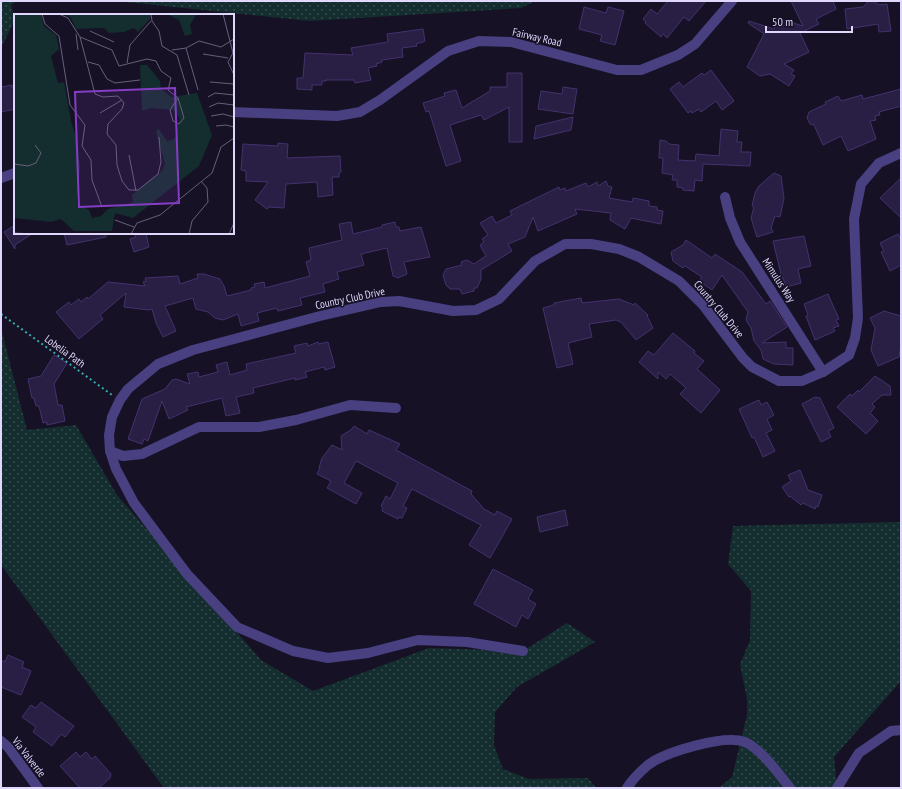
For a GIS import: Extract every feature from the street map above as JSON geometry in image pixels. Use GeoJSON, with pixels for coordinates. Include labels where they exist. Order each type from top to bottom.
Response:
{"type":"FeatureCollection","features":[{"type":"Feature","properties":{"kind":"street","name":"Fairway Road"},"geometry":{"type":"LineString","coordinates":[[234,112],[338,116],[360,112],[380,100],[448,51],[479,41],[511,42],[617,70],[642,70],[678,55],[695,44],[732,1]]}},
{"type":"Feature","properties":{"kind":"street","name":"Country Club Drive"},"geometry":{"type":"LineString","coordinates":[[523,651],[467,642],[418,640],[368,653],[328,658],[293,651],[238,627],[187,574],[134,503],[116,469],[110,451],[109,435],[112,417],[120,400],[128,389],[158,364],[193,350],[320,316],[381,302],[399,301],[453,311],[476,310],[499,299],[535,261],[565,244],[591,244],[619,249],[639,257],[679,281],[703,305],[752,368],[779,381],[802,381],[823,372],[849,355],[856,338],[858,318],[854,219],[861,184],[879,163],[901,153]]}},
{"type":"Feature","properties":{"kind":"street"},"geometry":{"type":"LineString","coordinates":[[1,178],[14,173]]}},
{"type":"Feature","properties":{"kind":"street","name":"Mimulus Way"},"geometry":{"type":"LineString","coordinates":[[725,197],[730,218],[740,242],[823,372]]}},
{"type":"Feature","properties":{"kind":"street"},"geometry":{"type":"LineString","coordinates":[[110,451],[123,456],[142,454],[199,427],[259,427],[296,420],[350,405],[396,408]]}},
{"type":"Feature","properties":{"kind":"street"},"geometry":{"type":"LineString","coordinates":[[837,788],[859,753],[891,731],[901,730]]}},
{"type":"Feature","properties":{"kind":"street"},"geometry":{"type":"LineString","coordinates":[[628,788],[649,765],[659,759],[714,742],[735,740],[744,742],[756,748],[790,788]]}},
{"type":"Feature","properties":{"kind":"street","name":"Via Valverde"},"geometry":{"type":"LineString","coordinates":[[1,741],[8,747],[38,788]]}},
{"type":"Feature","properties":{"kind":"path","name":"Lobelia Path"},"geometry":{"type":"LineString","coordinates":[[1,314],[120,400]]}},
{"type":"Feature","properties":{"kind":"green space"},"geometry":{"type":"Polygon","coordinates":[[[1,1],[16,1],[11,5],[14,22],[1,48],[1,1]]]}},
{"type":"Feature","properties":{"kind":"green space"},"geometry":{"type":"Polygon","coordinates":[[[116,1],[536,1],[521,8],[310,21],[116,1]]]}},
{"type":"Feature","properties":{"kind":"green space"},"geometry":{"type":"Polygon","coordinates":[[[1,328],[27,430],[76,425],[117,495],[261,660],[313,691],[429,648],[523,651],[567,623],[595,642],[517,687],[495,712],[494,745],[503,769],[529,779],[588,778],[596,788],[164,788],[1,565],[1,328]]]}},
{"type":"Feature","properties":{"kind":"green space"},"geometry":{"type":"Polygon","coordinates":[[[901,522],[901,681],[834,757],[837,788],[719,788],[732,777],[747,715],[747,699],[740,664],[750,640],[751,591],[728,564],[733,526],[901,522]]]}},
{"type":"Feature","properties":{"kind":"building"},"geometry":{"type":"Polygon","coordinates":[[[668,1],[706,1],[689,21],[684,17],[667,38],[663,34],[661,37],[645,23],[646,22],[643,19],[651,9],[657,14],[668,1]]]}},
{"type":"Feature","properties":{"kind":"building"},"geometry":{"type":"Polygon","coordinates":[[[791,1],[833,1],[836,9],[816,19],[819,24],[800,33],[809,52],[784,64],[794,70],[791,74],[795,76],[789,86],[770,74],[760,76],[747,67],[764,34],[748,23],[749,21],[774,29],[777,18],[803,26],[791,1]]]}},
{"type":"Feature","properties":{"kind":"building"},"geometry":{"type":"Polygon","coordinates":[[[869,1],[873,1],[879,5],[887,4],[891,31],[879,32],[878,24],[847,29],[845,9],[863,7],[869,1]]]}},
{"type":"Feature","properties":{"kind":"building"},"geometry":{"type":"Polygon","coordinates":[[[584,7],[606,13],[608,7],[624,11],[615,45],[600,41],[602,35],[579,29],[584,7]]]}},
{"type":"Feature","properties":{"kind":"building"},"geometry":{"type":"Polygon","coordinates":[[[423,29],[425,41],[416,44],[417,46],[402,48],[403,57],[382,60],[382,62],[376,64],[377,66],[368,68],[371,80],[355,83],[354,80],[326,80],[322,81],[322,85],[312,85],[312,90],[297,89],[297,78],[303,78],[305,53],[353,55],[351,48],[388,42],[387,34],[423,29]]]}},
{"type":"Feature","properties":{"kind":"building"},"geometry":{"type":"Polygon","coordinates":[[[711,70],[734,101],[722,110],[716,101],[701,112],[699,109],[692,113],[691,111],[688,113],[670,89],[679,82],[683,87],[702,73],[704,75],[711,70]]]}},
{"type":"Feature","properties":{"kind":"building"},"geometry":{"type":"Polygon","coordinates":[[[507,73],[522,73],[522,142],[509,142],[509,107],[484,120],[481,115],[450,125],[461,161],[446,166],[429,111],[426,112],[423,103],[445,96],[444,93],[456,90],[462,108],[490,91],[490,87],[507,87],[507,73]]]}},
{"type":"Feature","properties":{"kind":"building"},"geometry":{"type":"Polygon","coordinates":[[[12,85],[12,88],[14,88],[14,109],[1,112],[1,87],[12,85]]]}},
{"type":"Feature","properties":{"kind":"building"},"geometry":{"type":"Polygon","coordinates":[[[563,87],[577,89],[573,114],[538,109],[541,91],[562,94],[563,87]]]}},
{"type":"Feature","properties":{"kind":"building"},"geometry":{"type":"Polygon","coordinates":[[[901,89],[901,106],[879,112],[880,115],[875,116],[876,120],[870,121],[876,139],[848,151],[841,136],[823,145],[814,125],[810,124],[807,118],[809,112],[826,104],[825,102],[838,96],[841,101],[862,95],[863,99],[901,89]]]}},
{"type":"Feature","properties":{"kind":"building"},"geometry":{"type":"Polygon","coordinates":[[[573,117],[571,130],[534,139],[536,126],[573,117]]]}},
{"type":"Feature","properties":{"kind":"building"},"geometry":{"type":"Polygon","coordinates":[[[721,129],[738,131],[737,142],[742,142],[741,152],[751,152],[750,166],[703,164],[702,181],[695,180],[694,191],[683,190],[683,188],[677,187],[677,180],[672,180],[673,175],[662,173],[663,158],[659,158],[660,140],[666,141],[669,144],[679,145],[678,160],[695,161],[696,154],[719,156],[721,129]]]}},
{"type":"Feature","properties":{"kind":"building"},"geometry":{"type":"Polygon","coordinates":[[[278,143],[288,144],[287,158],[340,156],[341,172],[339,173],[339,177],[332,177],[333,195],[318,197],[317,182],[286,184],[284,208],[269,207],[267,209],[255,200],[268,182],[246,181],[246,171],[241,170],[243,144],[278,146],[278,143]]]}},
{"type":"Feature","properties":{"kind":"building"},"geometry":{"type":"Polygon","coordinates":[[[774,173],[781,176],[784,198],[780,217],[775,216],[771,228],[773,232],[757,237],[751,218],[754,207],[752,206],[755,193],[759,186],[774,173]]]}},
{"type":"Feature","properties":{"kind":"building"},"geometry":{"type":"Polygon","coordinates":[[[901,178],[901,218],[880,198],[901,178]]]}},
{"type":"Feature","properties":{"kind":"building"},"geometry":{"type":"Polygon","coordinates":[[[606,181],[608,186],[612,187],[609,198],[632,202],[633,198],[649,201],[649,206],[657,207],[657,210],[663,211],[661,224],[631,218],[625,229],[610,220],[611,213],[575,209],[577,214],[538,231],[533,217],[525,237],[508,244],[512,251],[481,270],[481,279],[477,288],[474,288],[474,291],[462,294],[460,289],[450,289],[446,285],[443,275],[446,269],[462,265],[461,262],[467,260],[474,264],[486,256],[480,245],[484,242],[482,239],[488,235],[480,223],[492,216],[496,223],[512,215],[510,211],[559,187],[560,190],[565,188],[566,191],[586,183],[588,187],[597,182],[598,186],[606,181]]]}},
{"type":"Feature","properties":{"kind":"building"},"geometry":{"type":"Polygon","coordinates":[[[351,222],[353,234],[382,227],[382,225],[395,222],[396,227],[399,227],[400,231],[421,227],[430,257],[404,262],[407,274],[398,278],[393,276],[387,248],[361,254],[364,265],[337,272],[339,279],[323,284],[325,292],[300,298],[302,305],[278,311],[277,308],[257,313],[259,321],[241,326],[238,314],[223,320],[215,318],[208,312],[196,309],[193,298],[165,306],[176,331],[163,337],[156,323],[152,309],[149,310],[124,307],[126,293],[100,315],[103,319],[79,339],[56,312],[69,302],[71,305],[79,299],[81,302],[87,297],[88,299],[108,282],[145,286],[143,282],[146,281],[145,278],[178,276],[180,284],[198,278],[197,274],[204,274],[220,279],[227,296],[251,290],[251,288],[255,287],[254,284],[264,282],[265,288],[310,276],[306,262],[311,260],[309,248],[342,240],[339,224],[351,222]]]}},
{"type":"Feature","properties":{"kind":"building"},"geometry":{"type":"Polygon","coordinates":[[[14,226],[14,234],[32,234],[15,245],[15,249],[4,232],[14,226]]]}},
{"type":"Feature","properties":{"kind":"building"},"geometry":{"type":"Polygon","coordinates":[[[64,234],[105,234],[106,237],[67,245],[64,234]]]}},
{"type":"Feature","properties":{"kind":"building"},"geometry":{"type":"Polygon","coordinates":[[[134,234],[146,234],[149,247],[134,252],[130,239],[136,237],[134,234]]]}},
{"type":"Feature","properties":{"kind":"building"},"geometry":{"type":"Polygon","coordinates":[[[898,234],[901,240],[901,265],[890,271],[881,252],[884,251],[880,243],[898,234]]]}},
{"type":"Feature","properties":{"kind":"building"},"geometry":{"type":"Polygon","coordinates":[[[804,236],[811,266],[798,269],[801,283],[786,287],[782,278],[773,241],[804,236]]]}},
{"type":"Feature","properties":{"kind":"building"},"geometry":{"type":"Polygon","coordinates":[[[686,240],[712,258],[715,254],[742,272],[766,304],[770,301],[787,327],[762,343],[786,342],[786,348],[793,348],[793,365],[774,364],[763,359],[761,350],[754,341],[751,328],[746,319],[748,312],[722,275],[712,290],[699,281],[702,277],[685,266],[683,268],[673,261],[671,252],[683,245],[686,240]]]}},
{"type":"Feature","properties":{"kind":"building"},"geometry":{"type":"Polygon","coordinates":[[[828,294],[839,319],[836,320],[839,326],[833,328],[835,331],[815,340],[806,316],[808,315],[804,304],[828,294]]]}},
{"type":"Feature","properties":{"kind":"building"},"geometry":{"type":"Polygon","coordinates":[[[581,298],[582,303],[619,299],[634,305],[635,303],[648,315],[647,316],[653,328],[636,340],[621,322],[616,320],[589,324],[592,337],[568,343],[573,364],[557,368],[543,308],[554,305],[554,303],[581,298]]]}},
{"type":"Feature","properties":{"kind":"building"},"geometry":{"type":"Polygon","coordinates":[[[884,311],[901,316],[901,346],[899,357],[878,366],[871,350],[875,328],[870,318],[884,311]]]}},
{"type":"Feature","properties":{"kind":"building"},"geometry":{"type":"Polygon","coordinates":[[[673,333],[695,351],[694,353],[704,361],[697,369],[720,390],[701,413],[680,394],[686,388],[670,374],[666,379],[658,372],[658,379],[639,362],[648,351],[654,355],[673,333]]]}},
{"type":"Feature","properties":{"kind":"building"},"geometry":{"type":"Polygon","coordinates":[[[318,342],[319,344],[328,342],[335,367],[325,370],[324,367],[305,372],[307,377],[295,380],[295,378],[253,388],[254,393],[236,397],[240,413],[226,416],[222,398],[186,407],[188,410],[169,419],[162,401],[148,441],[144,439],[142,444],[128,439],[142,399],[165,389],[172,380],[176,379],[190,384],[187,374],[198,372],[199,377],[218,372],[216,365],[227,362],[230,375],[247,370],[246,364],[296,353],[294,346],[307,343],[308,346],[318,342]]]}},
{"type":"Feature","properties":{"kind":"building"},"geometry":{"type":"Polygon","coordinates":[[[54,355],[67,363],[54,384],[58,405],[62,405],[65,421],[47,425],[47,422],[43,423],[39,406],[36,406],[34,398],[32,398],[28,379],[41,376],[54,355]]]}},
{"type":"Feature","properties":{"kind":"building"},"geometry":{"type":"Polygon","coordinates":[[[875,376],[890,386],[891,395],[882,395],[872,404],[875,407],[870,413],[878,421],[866,434],[837,407],[850,394],[852,396],[858,390],[859,392],[875,376]]]}},
{"type":"Feature","properties":{"kind":"building"},"geometry":{"type":"Polygon","coordinates":[[[815,397],[820,398],[834,428],[828,431],[831,437],[821,442],[802,404],[815,397]]]}},
{"type":"Feature","properties":{"kind":"building"},"geometry":{"type":"Polygon","coordinates":[[[759,400],[761,405],[767,402],[774,415],[767,419],[772,430],[766,433],[775,451],[763,457],[754,437],[752,438],[739,409],[759,400]]]}},
{"type":"Feature","properties":{"kind":"building"},"geometry":{"type":"Polygon","coordinates":[[[354,426],[367,434],[369,430],[400,444],[396,450],[472,491],[471,494],[484,509],[495,515],[497,511],[512,519],[490,558],[469,545],[481,525],[412,489],[403,506],[407,508],[402,518],[399,517],[398,519],[382,511],[383,508],[381,506],[386,496],[390,499],[398,483],[356,461],[344,483],[362,493],[356,504],[327,488],[331,481],[317,474],[322,458],[332,445],[342,450],[341,436],[354,426]]]}},
{"type":"Feature","properties":{"kind":"building"},"geometry":{"type":"Polygon","coordinates":[[[800,470],[808,490],[822,495],[818,507],[816,506],[815,509],[803,503],[801,505],[790,496],[789,497],[782,487],[791,481],[788,475],[800,470]]]}},
{"type":"Feature","properties":{"kind":"building"},"geometry":{"type":"Polygon","coordinates":[[[565,510],[568,525],[540,532],[537,517],[565,510]]]}},
{"type":"Feature","properties":{"kind":"building"},"geometry":{"type":"Polygon","coordinates":[[[493,569],[533,590],[528,599],[536,604],[528,619],[522,615],[516,627],[474,604],[493,569]]]}},
{"type":"Feature","properties":{"kind":"building"},"geometry":{"type":"Polygon","coordinates":[[[8,655],[24,662],[22,667],[31,671],[21,695],[1,687],[1,660],[5,662],[8,655]]]}},
{"type":"Feature","properties":{"kind":"building"},"geometry":{"type":"Polygon","coordinates":[[[41,702],[74,726],[65,737],[61,734],[52,746],[33,732],[36,727],[22,717],[31,705],[36,708],[41,702]]]}},
{"type":"Feature","properties":{"kind":"building"},"geometry":{"type":"Polygon","coordinates":[[[76,752],[80,757],[86,752],[92,759],[95,756],[111,774],[110,778],[99,788],[80,788],[60,766],[76,752]]]}}]}
